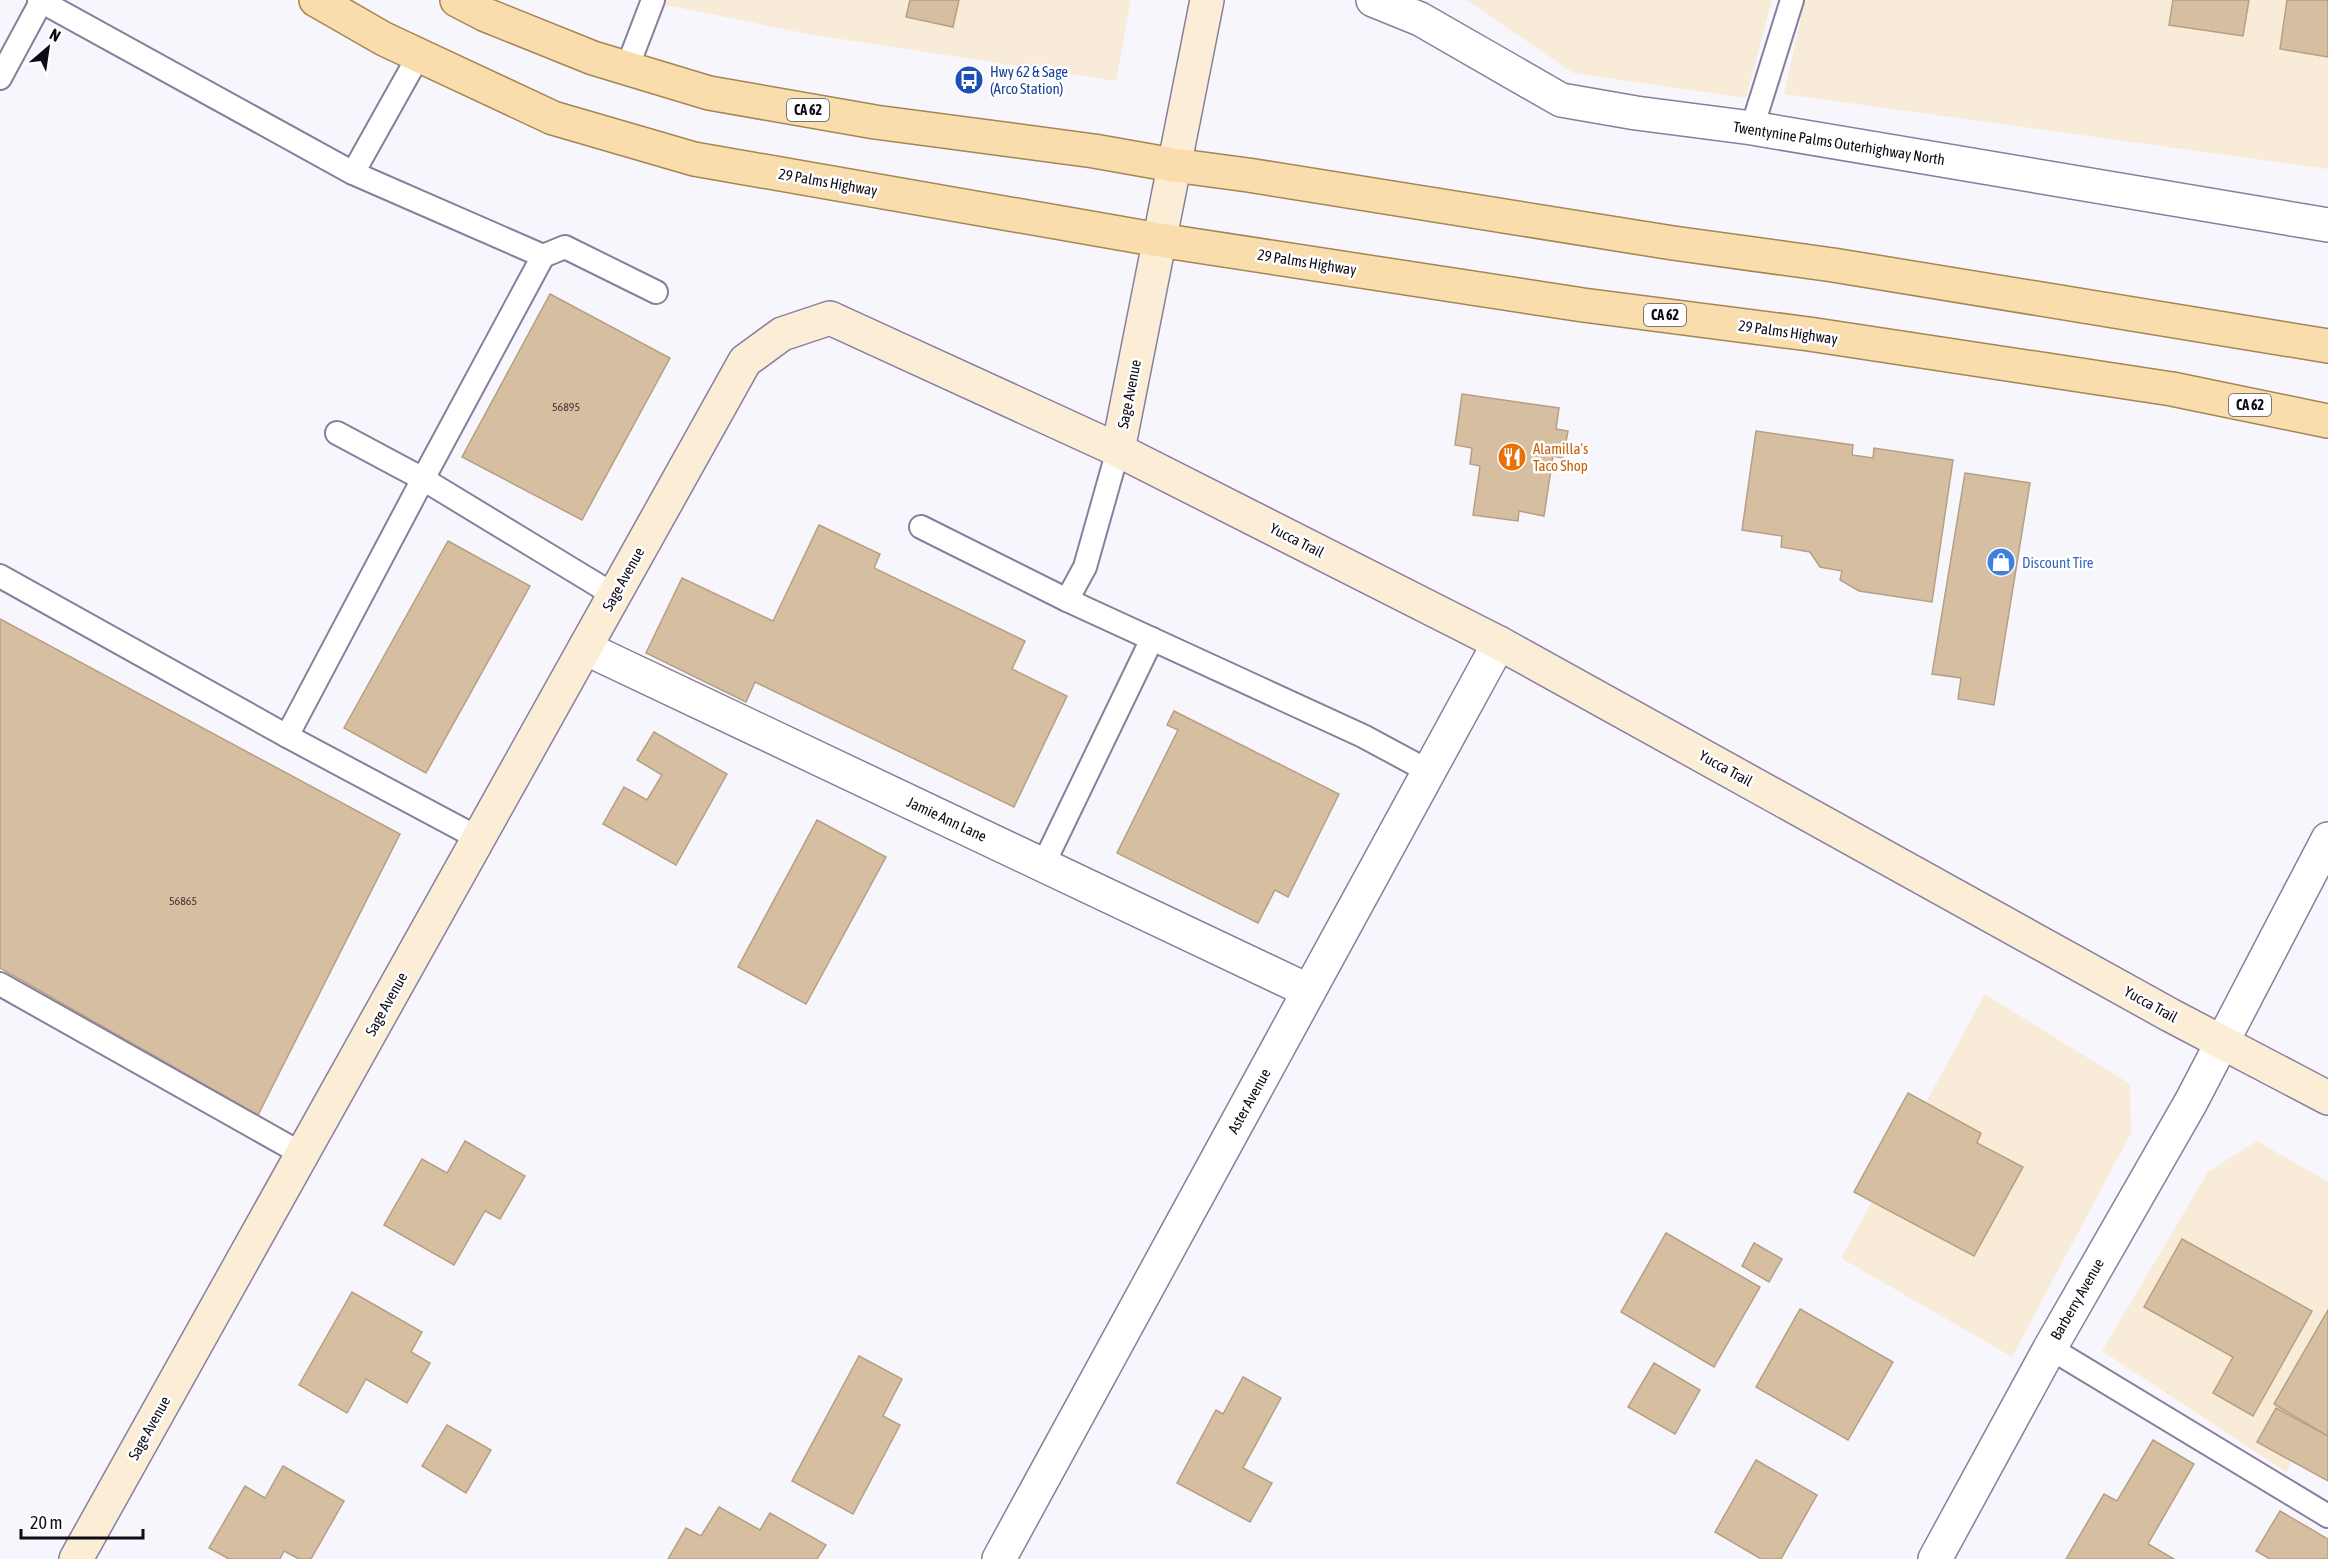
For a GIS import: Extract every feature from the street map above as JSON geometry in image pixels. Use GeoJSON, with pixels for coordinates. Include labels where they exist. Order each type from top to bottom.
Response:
{"type":"FeatureCollection","features":[{"type":"Feature","properties":{"kind":"main road","name":"29 Palms Highway"},"geometry":{"type":"LineString","coordinates":[[316,0],[384,39],[553,118],[694,159],[1159,240],[1583,305],[1809,334],[2172,389],[2328,421]]}},
{"type":"Feature","properties":{"kind":"main road","name":"CA 62"},"geometry":{"type":"LineString","coordinates":[[458,0],[486,15],[593,57],[710,93],[842,116],[1094,151],[1673,243],[1833,265],[2328,346]]}},
{"type":"Feature","properties":{"kind":"street","name":"Sage Avenue"},"geometry":{"type":"LineString","coordinates":[[76,1559],[745,361],[782,334],[830,318],[1118,450],[1207,0]]}},
{"type":"Feature","properties":{"kind":"street","name":"Twentynine Palms Outerhighway North"},"geometry":{"type":"LineString","coordinates":[[1372,0],[1420,19],[1561,100],[1752,128],[2328,225]]}},
{"type":"Feature","properties":{"kind":"street","name":"Yucca Trail"},"geometry":{"type":"LineString","coordinates":[[1118,450],[1499,642],[2170,1015],[2328,1098]]}},
{"type":"Feature","properties":{"kind":"street","name":"Aster Avenue"},"geometry":{"type":"LineString","coordinates":[[999,1559],[1499,642]]}},
{"type":"Feature","properties":{"kind":"street","name":"Jamie Ann Lane"},"geometry":{"type":"LineString","coordinates":[[585,648],[1309,990]]}},
{"type":"Feature","properties":{"kind":"street","name":"Barberry Avenue"},"geometry":{"type":"LineString","coordinates":[[1935,1559],[2050,1348],[2191,1102],[2328,839]]}},
{"type":"Feature","properties":{"kind":"lane"},"geometry":{"type":"LineString","coordinates":[[0,78],[41,0],[353,173],[543,256]]}},
{"type":"Feature","properties":{"kind":"lane"},"geometry":{"type":"LineString","coordinates":[[627,68],[653,0]]}},
{"type":"Feature","properties":{"kind":"lane"},"geometry":{"type":"LineString","coordinates":[[1752,128],[1792,0]]}},
{"type":"Feature","properties":{"kind":"lane"},"geometry":{"type":"LineString","coordinates":[[353,173],[419,55]]}},
{"type":"Feature","properties":{"kind":"lane"},"geometry":{"type":"LineString","coordinates":[[287,736],[543,256],[565,247],[656,292]]}},
{"type":"Feature","properties":{"kind":"lane"},"geometry":{"type":"LineString","coordinates":[[337,433],[423,479],[615,595]]}},
{"type":"Feature","properties":{"kind":"lane"},"geometry":{"type":"LineString","coordinates":[[1067,600],[1085,567],[1118,450]]}},
{"type":"Feature","properties":{"kind":"lane"},"geometry":{"type":"LineString","coordinates":[[921,527],[1067,600],[1363,735],[1428,771]]}},
{"type":"Feature","properties":{"kind":"lane"},"geometry":{"type":"LineString","coordinates":[[0,576],[287,736],[478,838]]}},
{"type":"Feature","properties":{"kind":"lane"},"geometry":{"type":"LineString","coordinates":[[1043,865],[1152,639]]}},
{"type":"Feature","properties":{"kind":"lane"},"geometry":{"type":"LineString","coordinates":[[0,984],[302,1154]]}},
{"type":"Feature","properties":{"kind":"lane"},"geometry":{"type":"LineString","coordinates":[[2050,1348],[2328,1516]]}},
{"type":"Feature","properties":{"kind":"shaded area"},"geometry":{"type":"Polygon","coordinates":[[[641,0],[1131,0],[1116,81],[808,34],[641,0]]]}},
{"type":"Feature","properties":{"kind":"shaded area"},"geometry":{"type":"Polygon","coordinates":[[[1467,0],[1772,0],[1746,98],[1573,73],[1467,0]]]}},
{"type":"Feature","properties":{"kind":"shaded area"},"geometry":{"type":"Polygon","coordinates":[[[1805,0],[2328,0],[2328,169],[1784,94],[1805,0]]]}},
{"type":"Feature","properties":{"kind":"shaded area"},"geometry":{"type":"Polygon","coordinates":[[[1985,994],[2130,1084],[2131,1133],[2012,1357],[1841,1258],[1985,994]]]}},
{"type":"Feature","properties":{"kind":"shaded area"},"geometry":{"type":"Polygon","coordinates":[[[2257,1141],[2328,1182],[2328,1395],[2286,1472],[2102,1351],[2208,1172],[2257,1141]]]}},
{"type":"Feature","properties":{"kind":"building"},"geometry":{"type":"Polygon","coordinates":[[[910,0],[959,0],[953,27],[906,17],[910,0]]]}},
{"type":"Feature","properties":{"kind":"building"},"geometry":{"type":"Polygon","coordinates":[[[2173,0],[2249,0],[2243,36],[2169,25],[2173,0]]]}},
{"type":"Feature","properties":{"kind":"building"},"geometry":{"type":"Polygon","coordinates":[[[2287,0],[2328,0],[2328,57],[2280,49],[2287,0]]]}},
{"type":"Feature","properties":{"kind":"building"},"geometry":{"type":"Polygon","coordinates":[[[550,294],[670,358],[582,520],[462,457],[550,294]]]}},
{"type":"Feature","properties":{"kind":"building","name":"Alamilla's Taco Shop"},"geometry":{"type":"Polygon","coordinates":[[[1462,394],[1559,408],[1556,429],[1568,431],[1563,458],[1553,456],[1544,516],[1519,511],[1518,521],[1473,515],[1480,466],[1470,464],[1472,448],[1455,445],[1462,394]]]}},
{"type":"Feature","properties":{"kind":"building"},"geometry":{"type":"Polygon","coordinates":[[[1756,431],[1853,445],[1852,455],[1873,458],[1874,448],[1953,460],[1932,602],[1859,591],[1840,580],[1842,571],[1820,567],[1810,552],[1781,547],[1782,536],[1742,530],[1756,431]]]}},
{"type":"Feature","properties":{"kind":"building"},"geometry":{"type":"Polygon","coordinates":[[[1965,473],[2030,483],[1994,705],[1958,699],[1961,678],[1932,674],[1965,473]]]}},
{"type":"Feature","properties":{"kind":"building"},"geometry":{"type":"Polygon","coordinates":[[[819,525],[880,554],[874,568],[1025,641],[1012,669],[1067,696],[1014,807],[755,682],[746,702],[646,653],[682,578],[773,621],[819,525]]]}},
{"type":"Feature","properties":{"kind":"building"},"geometry":{"type":"Polygon","coordinates":[[[448,541],[530,586],[426,773],[344,728],[448,541]]]}},
{"type":"Feature","properties":{"kind":"building"},"geometry":{"type":"Polygon","coordinates":[[[0,619],[400,834],[258,1115],[0,968],[0,619]]]}},
{"type":"Feature","properties":{"kind":"building"},"geometry":{"type":"Polygon","coordinates":[[[1174,711],[1339,794],[1288,897],[1275,890],[1258,923],[1117,853],[1178,730],[1167,725],[1174,711]]]}},
{"type":"Feature","properties":{"kind":"building"},"geometry":{"type":"Polygon","coordinates":[[[654,732],[727,774],[676,865],[603,824],[624,787],[647,800],[662,775],[637,760],[654,732]]]}},
{"type":"Feature","properties":{"kind":"building"},"geometry":{"type":"Polygon","coordinates":[[[817,820],[886,857],[806,1004],[738,967],[817,820]]]}},
{"type":"Feature","properties":{"kind":"building"},"geometry":{"type":"Polygon","coordinates":[[[1908,1093],[1981,1133],[1977,1143],[2023,1167],[1974,1256],[1854,1192],[1908,1093]]]}},
{"type":"Feature","properties":{"kind":"building"},"geometry":{"type":"Polygon","coordinates":[[[465,1141],[525,1176],[500,1219],[485,1211],[454,1265],[384,1225],[422,1159],[447,1173],[465,1141]]]}},
{"type":"Feature","properties":{"kind":"building"},"geometry":{"type":"Polygon","coordinates":[[[1666,1233],[1760,1287],[1714,1367],[1621,1312],[1666,1233]]]}},
{"type":"Feature","properties":{"kind":"building"},"geometry":{"type":"Polygon","coordinates":[[[2182,1239],[2312,1311],[2253,1416],[2213,1393],[2233,1357],[2144,1307],[2182,1239]]]}},
{"type":"Feature","properties":{"kind":"building"},"geometry":{"type":"Polygon","coordinates":[[[1754,1243],[1782,1259],[1769,1282],[1742,1266],[1754,1243]]]}},
{"type":"Feature","properties":{"kind":"building"},"geometry":{"type":"Polygon","coordinates":[[[352,1292],[422,1332],[411,1352],[430,1363],[407,1403],[366,1379],[347,1413],[299,1385],[352,1292]]]}},
{"type":"Feature","properties":{"kind":"building"},"geometry":{"type":"Polygon","coordinates":[[[1800,1309],[1893,1362],[1848,1440],[1756,1387],[1800,1309]]]}},
{"type":"Feature","properties":{"kind":"building"},"geometry":{"type":"Polygon","coordinates":[[[2328,1310],[2328,1436],[2274,1404],[2328,1310]]]}},
{"type":"Feature","properties":{"kind":"building"},"geometry":{"type":"Polygon","coordinates":[[[859,1356],[902,1379],[883,1416],[900,1425],[853,1514],[792,1481],[859,1356]]]}},
{"type":"Feature","properties":{"kind":"building"},"geometry":{"type":"Polygon","coordinates":[[[1654,1363],[1700,1390],[1675,1434],[1628,1407],[1654,1363]]]}},
{"type":"Feature","properties":{"kind":"building"},"geometry":{"type":"Polygon","coordinates":[[[1243,1377],[1281,1398],[1243,1468],[1272,1483],[1250,1522],[1177,1483],[1216,1410],[1223,1414],[1243,1377]]]}},
{"type":"Feature","properties":{"kind":"building"},"geometry":{"type":"Polygon","coordinates":[[[2276,1408],[2328,1436],[2328,1481],[2257,1442],[2276,1408]]]}},
{"type":"Feature","properties":{"kind":"building"},"geometry":{"type":"Polygon","coordinates":[[[447,1425],[491,1450],[466,1493],[422,1466],[447,1425]]]}},
{"type":"Feature","properties":{"kind":"building"},"geometry":{"type":"Polygon","coordinates":[[[2153,1440],[2194,1464],[2148,1544],[2174,1559],[2066,1559],[2104,1494],[2117,1501],[2153,1440]]]}},
{"type":"Feature","properties":{"kind":"building"},"geometry":{"type":"Polygon","coordinates":[[[1756,1460],[1817,1495],[1781,1559],[1761,1559],[1715,1532],[1756,1460]]]}},
{"type":"Feature","properties":{"kind":"building"},"geometry":{"type":"Polygon","coordinates":[[[283,1466],[344,1501],[311,1559],[299,1559],[284,1551],[280,1559],[229,1559],[209,1548],[245,1486],[265,1498],[283,1466]]]}},
{"type":"Feature","properties":{"kind":"building"},"geometry":{"type":"Polygon","coordinates":[[[719,1507],[760,1530],[770,1513],[826,1545],[817,1559],[668,1559],[686,1528],[701,1536],[719,1507]]]}},
{"type":"Feature","properties":{"kind":"building"},"geometry":{"type":"Polygon","coordinates":[[[2280,1511],[2328,1539],[2328,1559],[2270,1559],[2256,1551],[2280,1511]]]}},
{"type":"Feature","properties":{"kind":"place","name":"Hwy 62 & Sage (Arco Station)"},"geometry":{"type":"Point","coordinates":[969,80]}},
{"type":"Feature","properties":{"kind":"place","name":"Alamilla's Taco Shop"},"geometry":{"type":"Point","coordinates":[1512,457]}},
{"type":"Feature","properties":{"kind":"place","name":"Discount Tire"},"geometry":{"type":"Point","coordinates":[2001,562]}}]}
